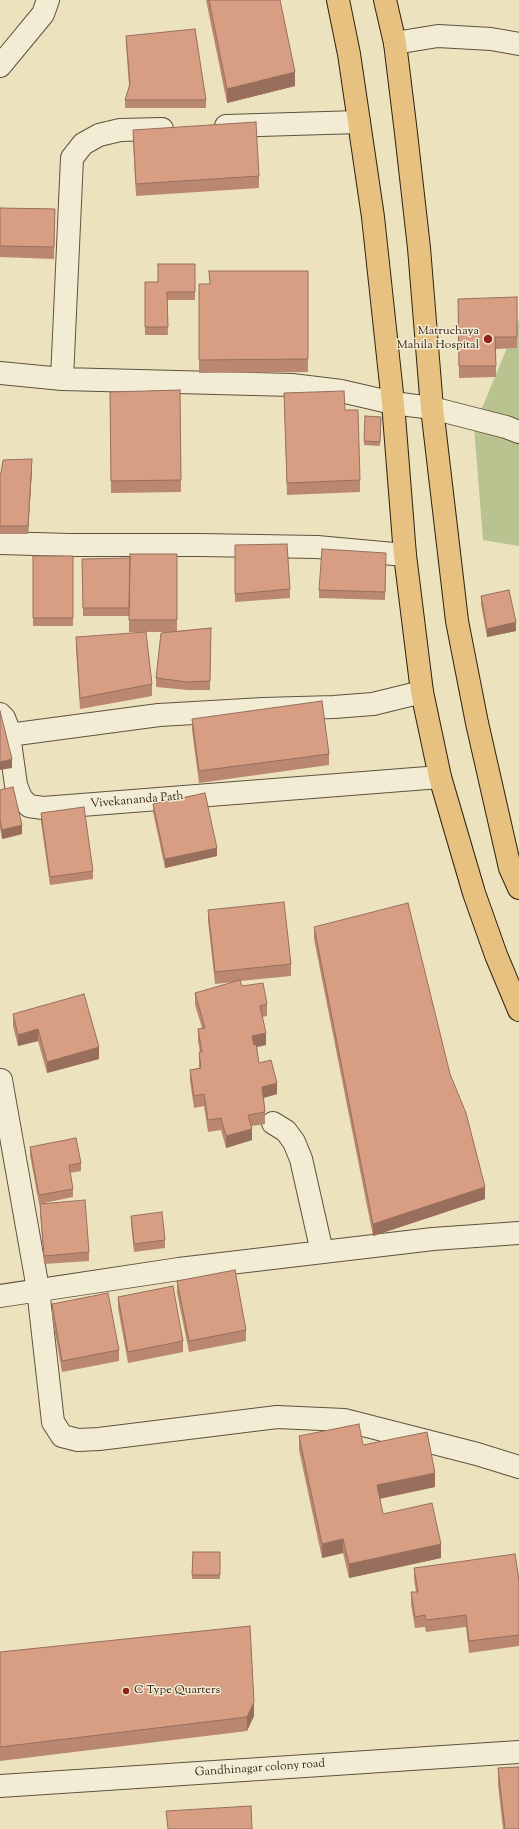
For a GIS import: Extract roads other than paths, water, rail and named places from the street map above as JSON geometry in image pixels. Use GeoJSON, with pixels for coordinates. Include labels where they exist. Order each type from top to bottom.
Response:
{"type":"FeatureCollection","features":[{"type":"Feature","properties":{"kind":"main road"},"geometry":{"type":"LineString","coordinates":[[338,0],[349,54],[373,217],[393,403],[406,555],[422,692],[440,777],[474,894],[496,955],[519,1010]]}},
{"type":"Feature","properties":{"kind":"main road"},"geometry":{"type":"LineString","coordinates":[[385,0],[395,43],[418,248],[432,408],[457,620],[477,723],[509,860],[519,888]]}},
{"type":"Feature","properties":{"kind":"street"},"geometry":{"type":"LineString","coordinates":[[0,66],[43,14],[48,0]]}},
{"type":"Feature","properties":{"kind":"street"},"geometry":{"type":"LineString","coordinates":[[395,43],[438,36],[491,39],[519,44]]}},
{"type":"Feature","properties":{"kind":"street"},"geometry":{"type":"LineString","coordinates":[[208,127],[359,122]]}},
{"type":"Feature","properties":{"kind":"street"},"geometry":{"type":"LineString","coordinates":[[62,379],[72,158],[83,144],[99,135],[120,130],[184,128]]}},
{"type":"Feature","properties":{"kind":"street"},"geometry":{"type":"LineString","coordinates":[[0,373],[62,379],[292,385],[341,391],[393,403],[432,408],[506,427],[519,432]]}},
{"type":"Feature","properties":{"kind":"street"},"geometry":{"type":"LineString","coordinates":[[0,543],[317,547],[406,555]]}},
{"type":"Feature","properties":{"kind":"street"},"geometry":{"type":"LineString","coordinates":[[9,735],[160,715],[372,704],[422,692]]}},
{"type":"Feature","properties":{"kind":"street","name":"Vivekananda Path"},"geometry":{"type":"LineString","coordinates":[[0,714],[4,718],[9,735],[16,785],[21,798],[29,806],[43,808],[440,777]]}},
{"type":"Feature","properties":{"kind":"street"},"geometry":{"type":"LineString","coordinates":[[1,1080],[38,1289],[53,1422],[62,1436],[78,1440],[99,1439],[277,1417],[344,1420],[477,1454],[519,1467]]}},
{"type":"Feature","properties":{"kind":"street"},"geometry":{"type":"LineString","coordinates":[[273,1123],[286,1131],[294,1142],[301,1159],[322,1252]]}},
{"type":"Feature","properties":{"kind":"street"},"geometry":{"type":"LineString","coordinates":[[0,1296],[38,1289],[179,1269],[433,1239],[519,1233]]}},
{"type":"Feature","properties":{"kind":"street","name":"Gandhinagar colony road"},"geometry":{"type":"LineString","coordinates":[[0,1786],[519,1752]]}},
{"type":"Feature","properties":{"kind":"place","name":"Matruchaya Mahila Hospital"},"geometry":{"type":"Point","coordinates":[488,339]}},
{"type":"Feature","properties":{"kind":"place","name":"C Type Quarters"},"geometry":{"type":"Point","coordinates":[126,1691]}}]}
